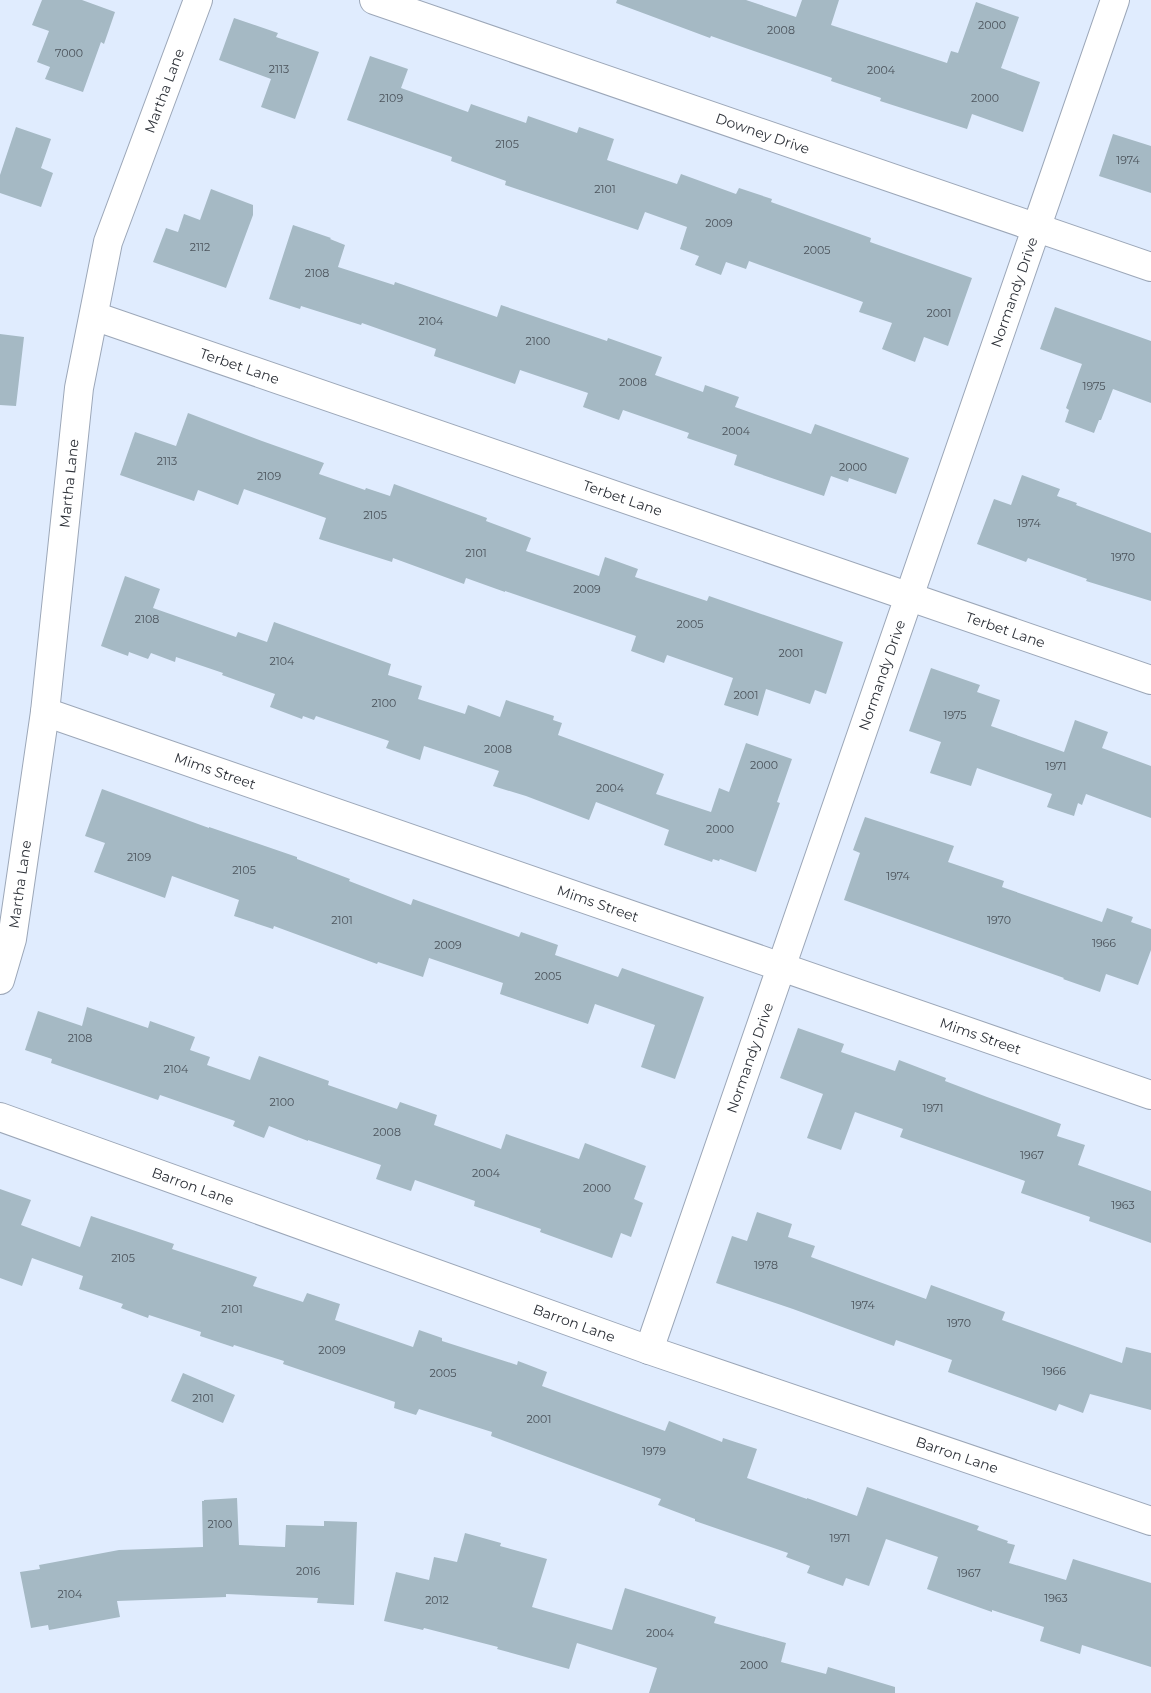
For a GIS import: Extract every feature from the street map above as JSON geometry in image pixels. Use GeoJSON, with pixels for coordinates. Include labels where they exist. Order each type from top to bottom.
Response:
{"type":"FeatureCollection","features":[{"type":"Feature","properties":{"kind":"street","name":"Martha Lane"},"geometry":{"type":"LineString","coordinates":[[0,980],[12,939],[45,712],[78,388],[108,242],[198,0]]}},
{"type":"Feature","properties":{"kind":"street","name":"Downey Drive"},"geometry":{"type":"LineString","coordinates":[[374,0],[1151,267]]}},
{"type":"Feature","properties":{"kind":"street","name":"Normandy Drive"},"geometry":{"type":"LineString","coordinates":[[649,1350],[1115,0]]}},
{"type":"Feature","properties":{"kind":"street","name":"Terbet Lane"},"geometry":{"type":"LineString","coordinates":[[94,316],[1151,680]]}},
{"type":"Feature","properties":{"kind":"street","name":"Mims Street"},"geometry":{"type":"LineString","coordinates":[[45,712],[1151,1095]]}},
{"type":"Feature","properties":{"kind":"street","name":"Barron Lane"},"geometry":{"type":"LineString","coordinates":[[0,1117],[649,1350],[1151,1521]]}},
{"type":"Feature","properties":{"kind":"building"},"geometry":{"type":"Polygon","coordinates":[[[42,0],[82,0],[115,12],[104,44],[101,42],[83,92],[45,79],[50,67],[37,62],[49,31],[32,25],[42,0]]]}},
{"type":"Feature","properties":{"kind":"building"},"geometry":{"type":"Polygon","coordinates":[[[617,0],[746,0],[796,17],[802,0],[839,0],[831,25],[947,63],[951,51],[958,53],[976,2],[1019,17],[1001,68],[1040,82],[1023,132],[972,114],[967,129],[880,101],[881,98],[831,81],[832,78],[711,36],[710,38],[616,3],[617,0]]]}},
{"type":"Feature","properties":{"kind":"building"},"geometry":{"type":"Polygon","coordinates":[[[234,18],[278,33],[276,37],[319,52],[295,119],[261,107],[271,79],[219,60],[234,18]]]}},
{"type":"Feature","properties":{"kind":"building"},"geometry":{"type":"Polygon","coordinates":[[[370,56],[408,69],[401,88],[468,112],[471,104],[526,123],[528,116],[577,133],[579,127],[614,139],[607,160],[677,184],[681,174],[736,194],[739,188],[772,199],[771,202],[871,238],[870,242],[972,278],[948,346],[924,337],[915,362],[882,349],[892,323],[859,312],[863,302],[749,261],[746,269],[726,262],[721,275],[695,265],[699,256],[680,249],[687,227],[645,212],[638,230],[505,185],[506,181],[451,161],[452,157],[347,120],[370,56]]]}},
{"type":"Feature","properties":{"kind":"building"},"geometry":{"type":"Polygon","coordinates":[[[16,127],[51,139],[41,168],[53,173],[41,207],[0,193],[0,175],[16,127]]]}},
{"type":"Feature","properties":{"kind":"building"},"geometry":{"type":"Polygon","coordinates":[[[1113,134],[1151,146],[1151,193],[1099,176],[1113,134]]]}},
{"type":"Feature","properties":{"kind":"building"},"geometry":{"type":"Polygon","coordinates":[[[211,189],[253,205],[253,215],[226,288],[153,262],[166,228],[178,232],[184,214],[200,220],[211,189]]]}},
{"type":"Feature","properties":{"kind":"building"},"geometry":{"type":"Polygon","coordinates":[[[293,225],[331,238],[345,245],[338,267],[394,285],[395,282],[497,317],[501,305],[607,341],[608,338],[662,357],[655,375],[703,392],[705,385],[739,397],[735,407],[811,434],[815,424],[909,458],[896,494],[849,478],[848,482],[831,476],[824,496],[734,465],[737,455],[687,438],[689,433],[623,410],[619,420],[583,407],[588,393],[520,370],[515,384],[434,356],[436,349],[362,323],[361,325],[301,306],[300,309],[269,299],[293,225]]]}},
{"type":"Feature","properties":{"kind":"building"},"geometry":{"type":"Polygon","coordinates":[[[1055,307],[1151,341],[1151,403],[1113,389],[1094,433],[1065,422],[1069,410],[1066,408],[1082,364],[1040,349],[1055,307]]]}},
{"type":"Feature","properties":{"kind":"building"},"geometry":{"type":"Polygon","coordinates":[[[0,334],[24,337],[16,406],[0,405],[0,334]]]}},
{"type":"Feature","properties":{"kind":"building"},"geometry":{"type":"Polygon","coordinates":[[[188,413],[324,463],[319,474],[365,490],[366,488],[390,496],[394,484],[487,518],[486,521],[531,538],[526,551],[599,576],[605,557],[638,569],[635,577],[707,601],[709,596],[843,642],[826,694],[815,690],[810,704],[766,689],[758,716],[724,705],[733,678],[667,655],[664,663],[631,651],[636,636],[505,591],[466,578],[464,584],[393,558],[392,562],[319,539],[326,518],[244,489],[238,505],[198,490],[194,501],[120,475],[135,432],[176,446],[188,413]]]}},
{"type":"Feature","properties":{"kind":"building"},"geometry":{"type":"Polygon","coordinates":[[[1022,475],[1060,489],[1057,496],[1077,503],[1076,505],[1151,533],[1151,601],[1086,581],[1087,579],[1028,558],[1026,562],[977,544],[994,499],[1011,505],[1022,475]]]}},
{"type":"Feature","properties":{"kind":"building"},"geometry":{"type":"Polygon","coordinates":[[[125,576],[160,589],[153,608],[236,637],[238,632],[267,642],[274,622],[391,664],[388,675],[422,686],[418,699],[465,714],[468,705],[500,717],[506,700],[554,716],[553,720],[562,723],[558,735],[664,774],[656,794],[711,812],[719,788],[729,792],[746,743],[792,759],[777,802],[780,803],[756,872],[720,859],[719,861],[713,859],[712,862],[664,845],[669,830],[596,802],[589,820],[526,796],[493,786],[499,771],[424,746],[420,760],[386,748],[389,741],[316,716],[314,720],[303,716],[302,719],[270,707],[275,694],[222,675],[223,673],[176,657],[175,662],[151,653],[148,659],[129,652],[128,656],[101,646],[125,576]]]}},
{"type":"Feature","properties":{"kind":"building"},"geometry":{"type":"Polygon","coordinates":[[[931,668],[980,685],[977,692],[1000,700],[991,726],[1064,752],[1075,720],[1108,732],[1102,748],[1151,766],[1151,818],[1086,794],[1082,805],[1078,803],[1074,816],[1047,807],[1052,794],[977,768],[971,786],[930,773],[941,742],[909,731],[931,668]]]}},
{"type":"Feature","properties":{"kind":"building"},"geometry":{"type":"Polygon","coordinates":[[[102,789],[209,828],[297,857],[297,859],[350,879],[349,881],[411,905],[413,899],[519,937],[521,932],[558,945],[555,955],[618,977],[622,968],[704,997],[675,1079],[641,1067],[655,1025],[595,1004],[588,1024],[500,994],[503,983],[429,958],[423,977],[378,962],[377,964],[274,926],[273,929],[234,916],[239,900],[172,876],[165,898],[94,872],[105,843],[85,836],[102,789]]]}},
{"type":"Feature","properties":{"kind":"building"},"geometry":{"type":"Polygon","coordinates":[[[865,817],[954,846],[948,862],[1004,881],[1002,887],[1102,922],[1107,908],[1133,917],[1131,922],[1151,929],[1151,950],[1138,985],[1106,974],[1100,992],[844,900],[860,853],[853,850],[865,817]]]}},
{"type":"Feature","properties":{"kind":"building"},"geometry":{"type":"Polygon","coordinates":[[[87,1007],[148,1028],[150,1021],[195,1037],[190,1050],[210,1057],[207,1065],[250,1080],[259,1056],[329,1081],[328,1085],[397,1109],[400,1102],[437,1115],[434,1125],[501,1149],[506,1134],[579,1159],[585,1143],[646,1166],[634,1199],[643,1203],[631,1237],[621,1233],[612,1258],[540,1232],[541,1229],[474,1206],[475,1201],[415,1180],[411,1191],[376,1179],[381,1165],[269,1126],[264,1138],[233,1126],[235,1121],[160,1095],[158,1100],[51,1063],[52,1059],[25,1050],[38,1011],[82,1026],[87,1007]]]}},
{"type":"Feature","properties":{"kind":"building"},"geometry":{"type":"Polygon","coordinates":[[[798,1028],[844,1044],[841,1052],[895,1071],[899,1060],[946,1078],[945,1081],[1061,1124],[1057,1136],[1085,1145],[1078,1165],[1151,1191],[1151,1243],[1089,1221],[1090,1217],[1021,1193],[1025,1181],[900,1137],[903,1129],[855,1112],[841,1150],[807,1138],[823,1094],[780,1078],[798,1028]]]}},
{"type":"Feature","properties":{"kind":"building"},"geometry":{"type":"Polygon","coordinates":[[[0,1189],[31,1200],[21,1225],[80,1247],[91,1216],[174,1244],[172,1249],[257,1277],[253,1286],[303,1302],[307,1293],[340,1304],[335,1320],[413,1347],[419,1330],[442,1338],[442,1341],[517,1365],[518,1361],[547,1372],[542,1386],[665,1431],[669,1421],[722,1442],[723,1438],[757,1449],[747,1478],[807,1499],[857,1516],[867,1487],[979,1526],[977,1530],[1008,1541],[1007,1543],[1015,1545],[1009,1563],[1066,1580],[1073,1559],[1151,1583],[1151,1667],[1082,1645],[1080,1654],[1040,1641],[1044,1627],[992,1610],[992,1612],[927,1589],[938,1557],[886,1539],[869,1586],[846,1578],[843,1586],[807,1573],[810,1566],[786,1557],[788,1553],[695,1521],[695,1519],[658,1505],[661,1499],[491,1436],[492,1432],[419,1409],[416,1415],[394,1408],[395,1402],[283,1364],[284,1361],[234,1345],[233,1347],[200,1336],[201,1332],[149,1315],[148,1318],[121,1308],[123,1304],[79,1289],[83,1276],[32,1258],[22,1286],[0,1278],[0,1189]]]}},
{"type":"Feature","properties":{"kind":"building"},"geometry":{"type":"Polygon","coordinates":[[[757,1212],[792,1224],[788,1237],[815,1246],[811,1257],[926,1299],[931,1285],[1005,1312],[1002,1320],[1122,1363],[1126,1347],[1151,1353],[1151,1410],[1090,1394],[1083,1413],[1059,1404],[1056,1411],[948,1372],[952,1360],[896,1340],[894,1346],[716,1283],[732,1236],[747,1241],[757,1212]]]}},
{"type":"Feature","properties":{"kind":"building"},"geometry":{"type":"Polygon","coordinates":[[[183,1373],[235,1395],[223,1423],[171,1401],[183,1373]]]}},
{"type":"Feature","properties":{"kind":"building"},"geometry":{"type":"Polygon","coordinates":[[[237,1498],[239,1545],[285,1547],[286,1525],[324,1526],[324,1521],[357,1522],[354,1605],[317,1603],[318,1598],[226,1594],[226,1597],[117,1601],[120,1617],[49,1630],[48,1625],[31,1628],[20,1572],[40,1569],[39,1565],[119,1550],[203,1547],[202,1501],[237,1498]]]}},
{"type":"Feature","properties":{"kind":"building"},"geometry":{"type":"Polygon","coordinates":[[[465,1533],[501,1543],[500,1546],[547,1559],[532,1607],[612,1630],[625,1588],[716,1617],[714,1623],[786,1643],[781,1662],[826,1674],[828,1667],[895,1687],[895,1693],[649,1693],[657,1668],[577,1643],[569,1669],[497,1649],[498,1647],[424,1628],[423,1630],[384,1621],[396,1572],[429,1580],[434,1557],[457,1562],[465,1533]]]}}]}
